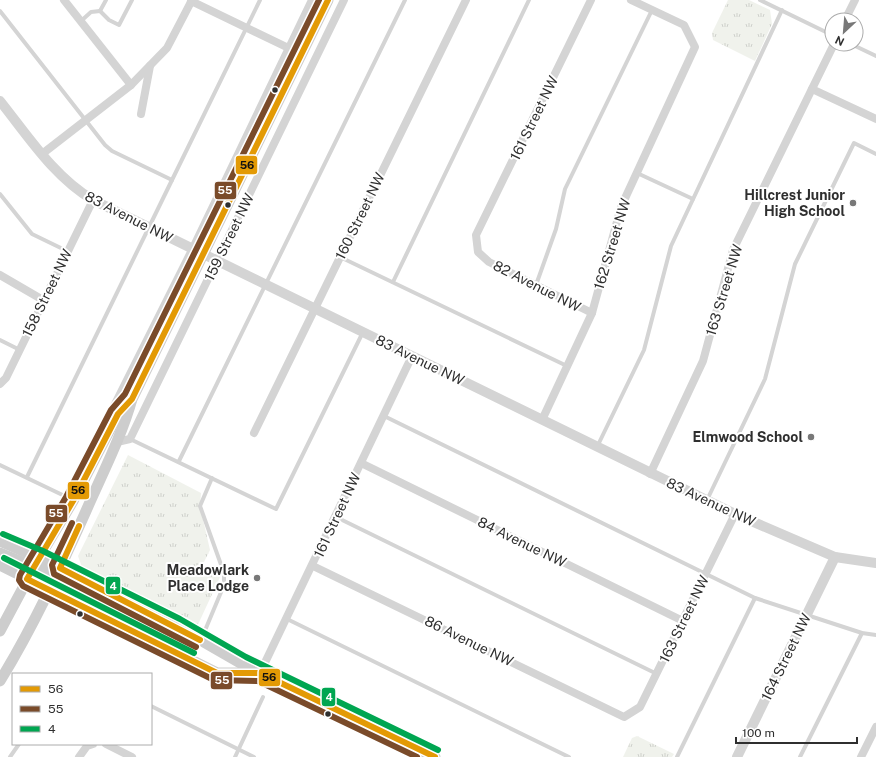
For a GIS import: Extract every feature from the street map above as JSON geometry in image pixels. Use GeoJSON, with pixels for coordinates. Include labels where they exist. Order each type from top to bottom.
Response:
{"type":"FeatureCollection","features":[{"type":"Feature","properties":{"kind":"main road","name":"159 Street NW"},"geometry":{"type":"LineString","coordinates":[[0,681],[16,655],[60,568],[117,442],[132,399],[328,0]]}},
{"type":"Feature","properties":{"kind":"main road","name":"159 Street NW"},"geometry":{"type":"LineString","coordinates":[[0,632],[39,558],[73,501],[118,414],[132,399]]}},
{"type":"Feature","properties":{"kind":"main road"},"geometry":{"type":"LineString","coordinates":[[0,542],[60,568],[201,640],[260,673],[435,757]]}},
{"type":"Feature","properties":{"kind":"main road"},"geometry":{"type":"LineString","coordinates":[[0,553],[34,568],[48,571],[60,568]]}},
{"type":"Feature","properties":{"kind":"main road"},"geometry":{"type":"LineString","coordinates":[[0,565],[217,673],[260,673]]}},
{"type":"Feature","properties":{"kind":"street"},"geometry":{"type":"LineString","coordinates":[[64,0],[131,85]]}},
{"type":"Feature","properties":{"kind":"street"},"geometry":{"type":"LineString","coordinates":[[42,154],[131,85],[167,48],[192,0],[301,54]]}},
{"type":"Feature","properties":{"kind":"street","name":"159 Street NW"},"geometry":{"type":"LineString","coordinates":[[89,470],[88,458],[192,250],[312,0]]}},
{"type":"Feature","properties":{"kind":"street","name":"159 Street NW"},"geometry":{"type":"LineString","coordinates":[[130,439],[344,0]]}},
{"type":"Feature","properties":{"kind":"street","name":"160 Street NW"},"geometry":{"type":"LineString","coordinates":[[254,433],[466,0]]}},
{"type":"Feature","properties":{"kind":"street","name":"161 Street NW"},"geometry":{"type":"LineString","coordinates":[[476,235],[592,0]]}},
{"type":"Feature","properties":{"kind":"street"},"geometry":{"type":"LineString","coordinates":[[631,0],[652,10]]}},
{"type":"Feature","properties":{"kind":"street"},"geometry":{"type":"LineString","coordinates":[[849,12],[855,0]]}},
{"type":"Feature","properties":{"kind":"street","name":"162 Street NW"},"geometry":{"type":"LineString","coordinates":[[542,420],[592,313],[621,207],[695,47],[684,25],[652,10]]}},
{"type":"Feature","properties":{"kind":"street","name":"163 Street NW"},"geometry":{"type":"LineString","coordinates":[[650,474],[703,361],[733,250],[830,52]]}},
{"type":"Feature","properties":{"kind":"street"},"geometry":{"type":"LineString","coordinates":[[141,114],[150,65]]}},
{"type":"Feature","properties":{"kind":"street"},"geometry":{"type":"LineString","coordinates":[[812,89],[876,119]]}},
{"type":"Feature","properties":{"kind":"street","name":"83 Avenue NW"},"geometry":{"type":"LineString","coordinates":[[0,101],[42,154],[75,190],[93,200],[192,250],[735,514],[835,557],[876,563]]}},
{"type":"Feature","properties":{"kind":"street","name":"158 Street NW"},"geometry":{"type":"LineString","coordinates":[[0,384],[6,378],[93,200]]}},
{"type":"Feature","properties":{"kind":"street","name":"82 Avenue NW"},"geometry":{"type":"LineString","coordinates":[[476,235],[478,252],[489,262],[592,313]]}},
{"type":"Feature","properties":{"kind":"street"},"geometry":{"type":"LineString","coordinates":[[0,275],[43,300]]}},
{"type":"Feature","properties":{"kind":"street","name":"161 Street NW"},"geometry":{"type":"LineString","coordinates":[[260,673],[313,566],[412,356]]}},
{"type":"Feature","properties":{"kind":"street"},"geometry":{"type":"LineString","coordinates":[[117,442],[130,439]]}},
{"type":"Feature","properties":{"kind":"street","name":"84 Avenue NW"},"geometry":{"type":"LineString","coordinates":[[361,463],[682,621]]}},
{"type":"Feature","properties":{"kind":"street","name":"163 Street NW"},"geometry":{"type":"LineString","coordinates":[[624,717],[640,707],[735,514]]}},
{"type":"Feature","properties":{"kind":"street","name":"164 Street NW"},"geometry":{"type":"LineString","coordinates":[[737,757],[835,557]]}},
{"type":"Feature","properties":{"kind":"street","name":"86 Avenue NW"},"geometry":{"type":"LineString","coordinates":[[313,566],[624,717]]}},
{"type":"Feature","properties":{"kind":"street"},"geometry":{"type":"LineString","coordinates":[[861,757],[876,728]]}},
{"type":"Feature","properties":{"kind":"street"},"geometry":{"type":"LineString","coordinates":[[79,757],[87,746],[90,745]]}},
{"type":"Feature","properties":{"kind":"street"},"geometry":{"type":"LineString","coordinates":[[108,745],[132,757]]}},
{"type":"Feature","properties":{"kind":"lane"},"geometry":{"type":"LineString","coordinates":[[100,11],[106,0]]}},
{"type":"Feature","properties":{"kind":"lane"},"geometry":{"type":"LineString","coordinates":[[100,11],[109,20],[119,25],[132,0]]}},
{"type":"Feature","properties":{"kind":"lane"},"geometry":{"type":"LineString","coordinates":[[27,477],[260,0]]}},
{"type":"Feature","properties":{"kind":"lane"},"geometry":{"type":"LineString","coordinates":[[179,461],[405,0]]}},
{"type":"Feature","properties":{"kind":"lane"},"geometry":{"type":"LineString","coordinates":[[393,282],[529,0]]}},
{"type":"Feature","properties":{"kind":"lane"},"geometry":{"type":"LineString","coordinates":[[760,0],[824,31]]}},
{"type":"Feature","properties":{"kind":"lane"},"geometry":{"type":"LineString","coordinates":[[536,285],[556,229],[565,189],[652,10]]}},
{"type":"Feature","properties":{"kind":"lane"},"geometry":{"type":"LineString","coordinates":[[597,448],[644,350],[670,246],[782,10]]}},
{"type":"Feature","properties":{"kind":"lane"},"geometry":{"type":"LineString","coordinates":[[0,11],[85,121],[112,151],[172,180]]}},
{"type":"Feature","properties":{"kind":"lane"},"geometry":{"type":"LineString","coordinates":[[80,22],[91,12],[100,11]]}},
{"type":"Feature","properties":{"kind":"lane"},"geometry":{"type":"LineString","coordinates":[[864,50],[876,56]]}},
{"type":"Feature","properties":{"kind":"lane"},"geometry":{"type":"LineString","coordinates":[[707,501],[765,379],[795,264],[854,143],[876,154]]}},
{"type":"Feature","properties":{"kind":"lane"},"geometry":{"type":"LineString","coordinates":[[637,173],[693,199]]}},
{"type":"Feature","properties":{"kind":"lane"},"geometry":{"type":"LineString","coordinates":[[0,194],[32,234],[67,251]]}},
{"type":"Feature","properties":{"kind":"lane"},"geometry":{"type":"LineString","coordinates":[[340,256],[567,366]]}},
{"type":"Feature","properties":{"kind":"lane"},"geometry":{"type":"LineString","coordinates":[[130,439],[179,461],[276,509],[363,332]]}},
{"type":"Feature","properties":{"kind":"lane"},"geometry":{"type":"LineString","coordinates":[[0,340],[20,350]]}},
{"type":"Feature","properties":{"kind":"lane"},"geometry":{"type":"LineString","coordinates":[[383,416],[755,598],[862,633],[876,635]]}},
{"type":"Feature","properties":{"kind":"lane"},"geometry":{"type":"LineString","coordinates":[[0,465],[73,501]]}},
{"type":"Feature","properties":{"kind":"lane"},"geometry":{"type":"LineString","coordinates":[[201,640],[224,585],[224,573],[200,506],[212,478]]}},
{"type":"Feature","properties":{"kind":"lane"},"geometry":{"type":"LineString","coordinates":[[336,517],[656,674]]}},
{"type":"Feature","properties":{"kind":"lane"},"geometry":{"type":"LineString","coordinates":[[677,757],[755,598]]}},
{"type":"Feature","properties":{"kind":"lane"},"geometry":{"type":"LineString","coordinates":[[287,619],[569,757]]}},
{"type":"Feature","properties":{"kind":"lane"},"geometry":{"type":"LineString","coordinates":[[800,757],[862,633]]}},
{"type":"Feature","properties":{"kind":"lane"},"geometry":{"type":"LineString","coordinates":[[235,757],[263,697]]}},
{"type":"Feature","properties":{"kind":"lane"},"geometry":{"type":"LineString","coordinates":[[152,706],[254,757]]}},
{"type":"Feature","properties":{"kind":"lane"},"geometry":{"type":"LineString","coordinates":[[12,756],[18,745]]}},
{"type":"Feature","properties":{"kind":"green space"},"geometry":{"type":"Polygon","coordinates":[[[728,0],[749,0],[770,10],[772,24],[755,61],[713,40],[712,33],[728,0]]]}},
{"type":"Feature","properties":{"kind":"green space"},"geometry":{"type":"Polygon","coordinates":[[[128,455],[201,493],[200,506],[210,550],[201,568],[220,577],[195,631],[85,576],[78,556],[128,455]]]}},
{"type":"Feature","properties":{"kind":"green space"},"geometry":{"type":"Polygon","coordinates":[[[637,736],[674,754],[672,757],[623,757],[632,738],[637,736]]]}},
{"type":"Feature","properties":{"kind":"transit line","name":"55"},"geometry":{"type":"LineString","coordinates":[[319,0],[125,394],[111,410],[66,497],[20,575],[19,580],[23,586],[214,680],[258,681],[417,757]]}},
{"type":"Feature","properties":{"kind":"transit line","name":"56"},"geometry":{"type":"LineString","coordinates":[[328,0],[132,399],[118,414],[73,501],[27,579],[217,673],[260,673],[435,757]]}},
{"type":"Feature","properties":{"kind":"transit line","name":"55"},"geometry":{"type":"LineString","coordinates":[[72,523],[52,565],[54,574],[196,647]]}},
{"type":"Feature","properties":{"kind":"transit line","name":"56"},"geometry":{"type":"LineString","coordinates":[[79,526],[60,568],[200,640]]}},
{"type":"Feature","properties":{"kind":"transit line","name":"4"},"geometry":{"type":"LineString","coordinates":[[3,534],[43,551],[180,619],[246,657],[438,750]]}},
{"type":"Feature","properties":{"kind":"transit line","name":"4"},"geometry":{"type":"LineString","coordinates":[[4,558],[194,653]]}},
{"type":"Feature","properties":{"kind":"place","name":"Hillcrest Junior High School"},"geometry":{"type":"Point","coordinates":[853,203]}},
{"type":"Feature","properties":{"kind":"place","name":"Elmwood School"},"geometry":{"type":"Point","coordinates":[811,437]}},
{"type":"Feature","properties":{"kind":"place","name":"Meadowlark Place Lodge"},"geometry":{"type":"Point","coordinates":[257,578]}}]}
